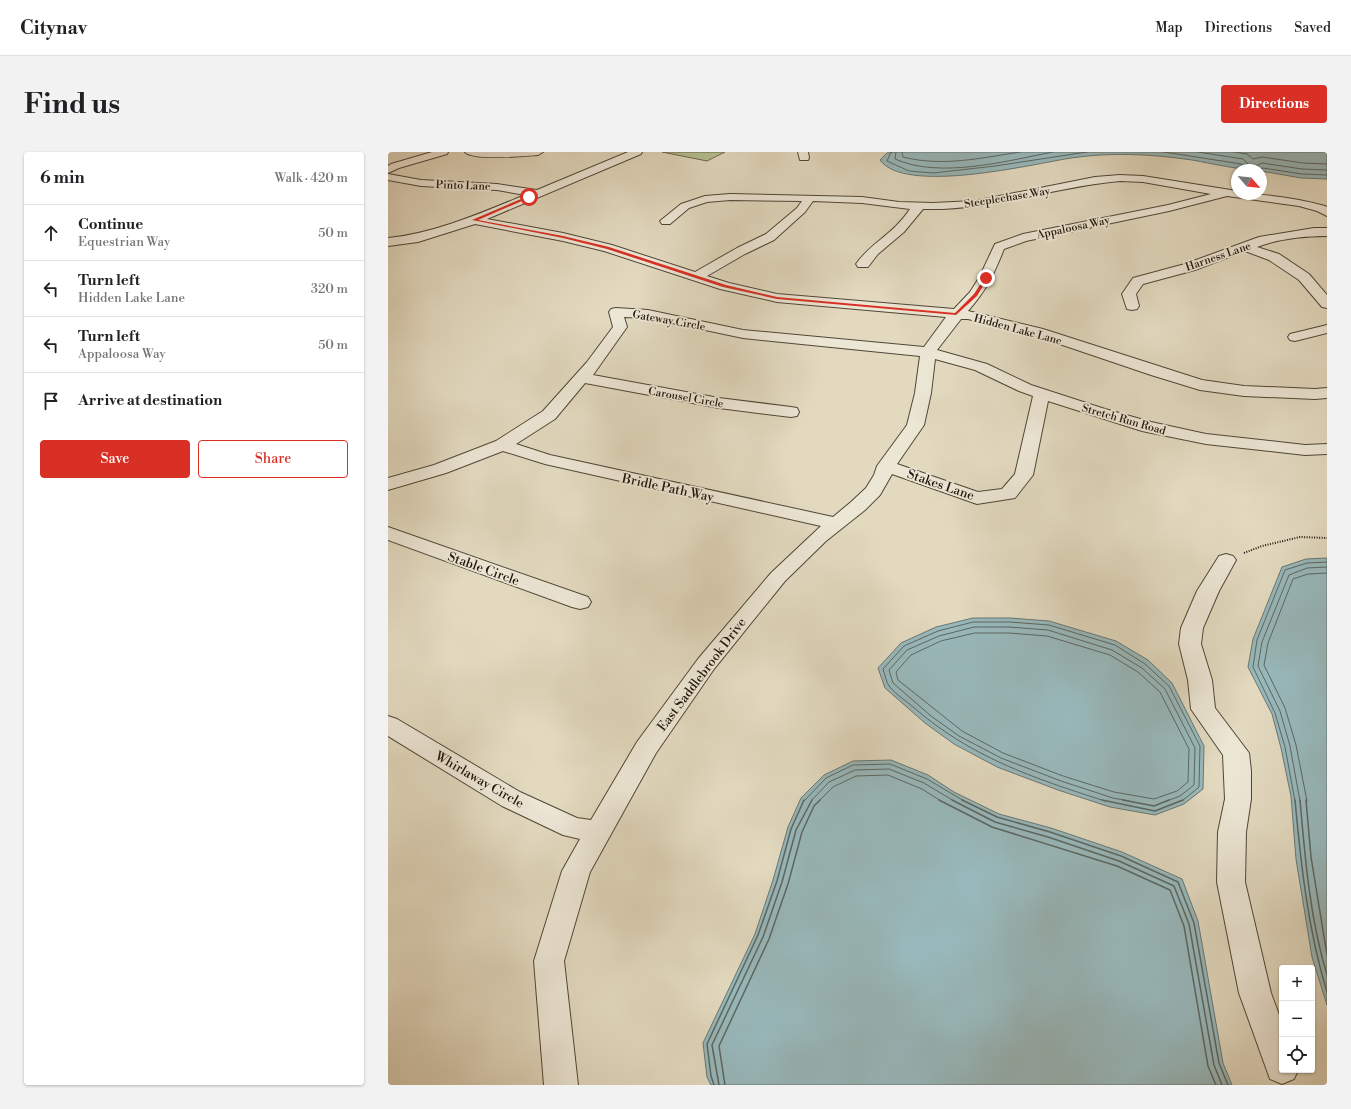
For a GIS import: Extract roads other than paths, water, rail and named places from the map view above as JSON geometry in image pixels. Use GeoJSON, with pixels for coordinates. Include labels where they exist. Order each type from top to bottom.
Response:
{"type":"FeatureCollection","features":[{"type":"Feature","properties":{"kind":"street"},"geometry":{"type":"LineString","coordinates":[[388,170],[395,166],[443,152]]}},
{"type":"Feature","properties":{"kind":"street"},"geometry":{"type":"LineString","coordinates":[[470,152],[502,155],[538,152]]}},
{"type":"Feature","properties":{"kind":"street"},"geometry":{"type":"LineString","coordinates":[[388,242],[414,239],[474,220],[637,152]]}},
{"type":"Feature","properties":{"kind":"street","name":"Pinto Lane"},"geometry":{"type":"LineString","coordinates":[[388,177],[421,183],[497,187],[538,193]]}},
{"type":"Feature","properties":{"kind":"street","name":"Steeplechase Way"},"geometry":{"type":"LineString","coordinates":[[666,221],[686,206],[705,199],[730,197],[810,198],[919,206],[974,204],[1095,180],[1120,178],[1143,179],[1299,203],[1321,208],[1327,212]]}},
{"type":"Feature","properties":{"kind":"street","name":"Appaloosa Way"},"geometry":{"type":"LineString","coordinates":[[956,314],[976,295],[986,278],[999,247],[1023,238],[1169,208],[1227,193]]}},
{"type":"Feature","properties":{"kind":"street"},"geometry":{"type":"LineString","coordinates":[[695,277],[741,251],[770,237],[801,210],[810,198]]}},
{"type":"Feature","properties":{"kind":"street"},"geometry":{"type":"LineString","coordinates":[[863,264],[900,229],[919,206]]}},
{"type":"Feature","properties":{"kind":"street","name":"Hidden Lake Lane"},"geometry":{"type":"LineString","coordinates":[[474,220],[563,237],[608,248],[725,286],[777,298],[956,314],[1002,323],[1038,332],[1157,372],[1200,384],[1244,391],[1315,394],[1327,393]]}},
{"type":"Feature","properties":{"kind":"street","name":"Harness Lane"},"geometry":{"type":"LineString","coordinates":[[1132,306],[1129,294],[1138,280],[1190,267],[1263,240],[1314,232],[1327,232]]}},
{"type":"Feature","properties":{"kind":"street"},"geometry":{"type":"LineString","coordinates":[[1246,247],[1274,257],[1304,277],[1327,304]]}},
{"type":"Feature","properties":{"kind":"street","name":"Gateway Circle"},"geometry":{"type":"LineString","coordinates":[[388,484],[440,469],[502,445],[549,415],[593,365],[620,327],[616,312],[648,314],[743,334],[928,352]]}},
{"type":"Feature","properties":{"kind":"street","name":"East Saddlebrook Drive"},"geometry":{"type":"LineString","coordinates":[[561,1085],[549,961],[576,871],[646,748],[706,664],[738,623],[778,577],[819,537],[858,506],[873,491],[883,475],[886,466],[914,425],[923,393],[928,352],[956,314]]}},
{"type":"Feature","properties":{"kind":"street"},"geometry":{"type":"LineString","coordinates":[[1295,337],[1327,329]]}},
{"type":"Feature","properties":{"kind":"street","name":"Stretch Run Road"},"geometry":{"type":"LineString","coordinates":[[928,352],[981,367],[1024,388],[1099,413],[1148,427],[1206,438],[1306,450],[1327,449]]}},
{"type":"Feature","properties":{"kind":"street","name":"Carousel Circle"},"geometry":{"type":"LineString","coordinates":[[582,378],[719,403],[791,412]]}},
{"type":"Feature","properties":{"kind":"street","name":"Stakes Lane"},"geometry":{"type":"LineString","coordinates":[[886,466],[977,498],[1008,494],[1024,475],[1042,393]]}},
{"type":"Feature","properties":{"kind":"street","name":"Bridle Path Way"},"geometry":{"type":"LineString","coordinates":[[502,445],[552,461],[835,523]]}},
{"type":"Feature","properties":{"kind":"street","name":"Stable Circle"},"geometry":{"type":"LineString","coordinates":[[388,533],[580,602]]}},
{"type":"Feature","properties":{"kind":"street"},"geometry":{"type":"LineString","coordinates":[[1226,560],[1208,591],[1192,628],[1190,644],[1200,680],[1203,709],[1236,753],[1238,771],[1238,799],[1232,832],[1231,882],[1255,993],[1279,1061]]}},
{"type":"Feature","properties":{"kind":"street","name":"Whirlaway Circle"},"geometry":{"type":"LineString","coordinates":[[388,726],[511,799],[573,828],[599,832]]}},
{"type":"Feature","properties":{"kind":"street"},"geometry":{"type":"LineString","coordinates":[[1284,1073],[1288,1085]]}},
{"type":"Feature","properties":{"kind":"water"},"geometry":{"type":"Polygon","coordinates":[[[1327,152],[1327,179],[1301,178],[1267,172],[1267,164],[1231,164],[1231,167],[1192,160],[1132,154],[1086,156],[971,174],[941,176],[915,175],[894,170],[880,160],[887,153],[1327,152]]]}},
{"type":"Feature","properties":{"kind":"water"},"geometry":{"type":"Polygon","coordinates":[[[1327,558],[1327,1005],[1312,957],[1296,859],[1291,796],[1281,748],[1272,714],[1248,667],[1253,639],[1282,567],[1306,559],[1327,558]]]}},
{"type":"Feature","properties":{"kind":"water"},"geometry":{"type":"Polygon","coordinates":[[[973,618],[1010,618],[1049,621],[1116,641],[1148,660],[1172,683],[1204,746],[1203,789],[1184,804],[1155,815],[1110,807],[1058,790],[997,767],[954,744],[925,723],[885,688],[878,668],[901,643],[936,627],[973,618]]]}},
{"type":"Feature","properties":{"kind":"water"},"geometry":{"type":"Polygon","coordinates":[[[891,760],[928,775],[954,792],[999,814],[1051,828],[1122,852],[1182,879],[1198,921],[1223,1063],[1232,1085],[711,1085],[707,1077],[703,1043],[755,934],[773,880],[788,827],[801,798],[824,775],[853,761],[891,760]]]}}]}
